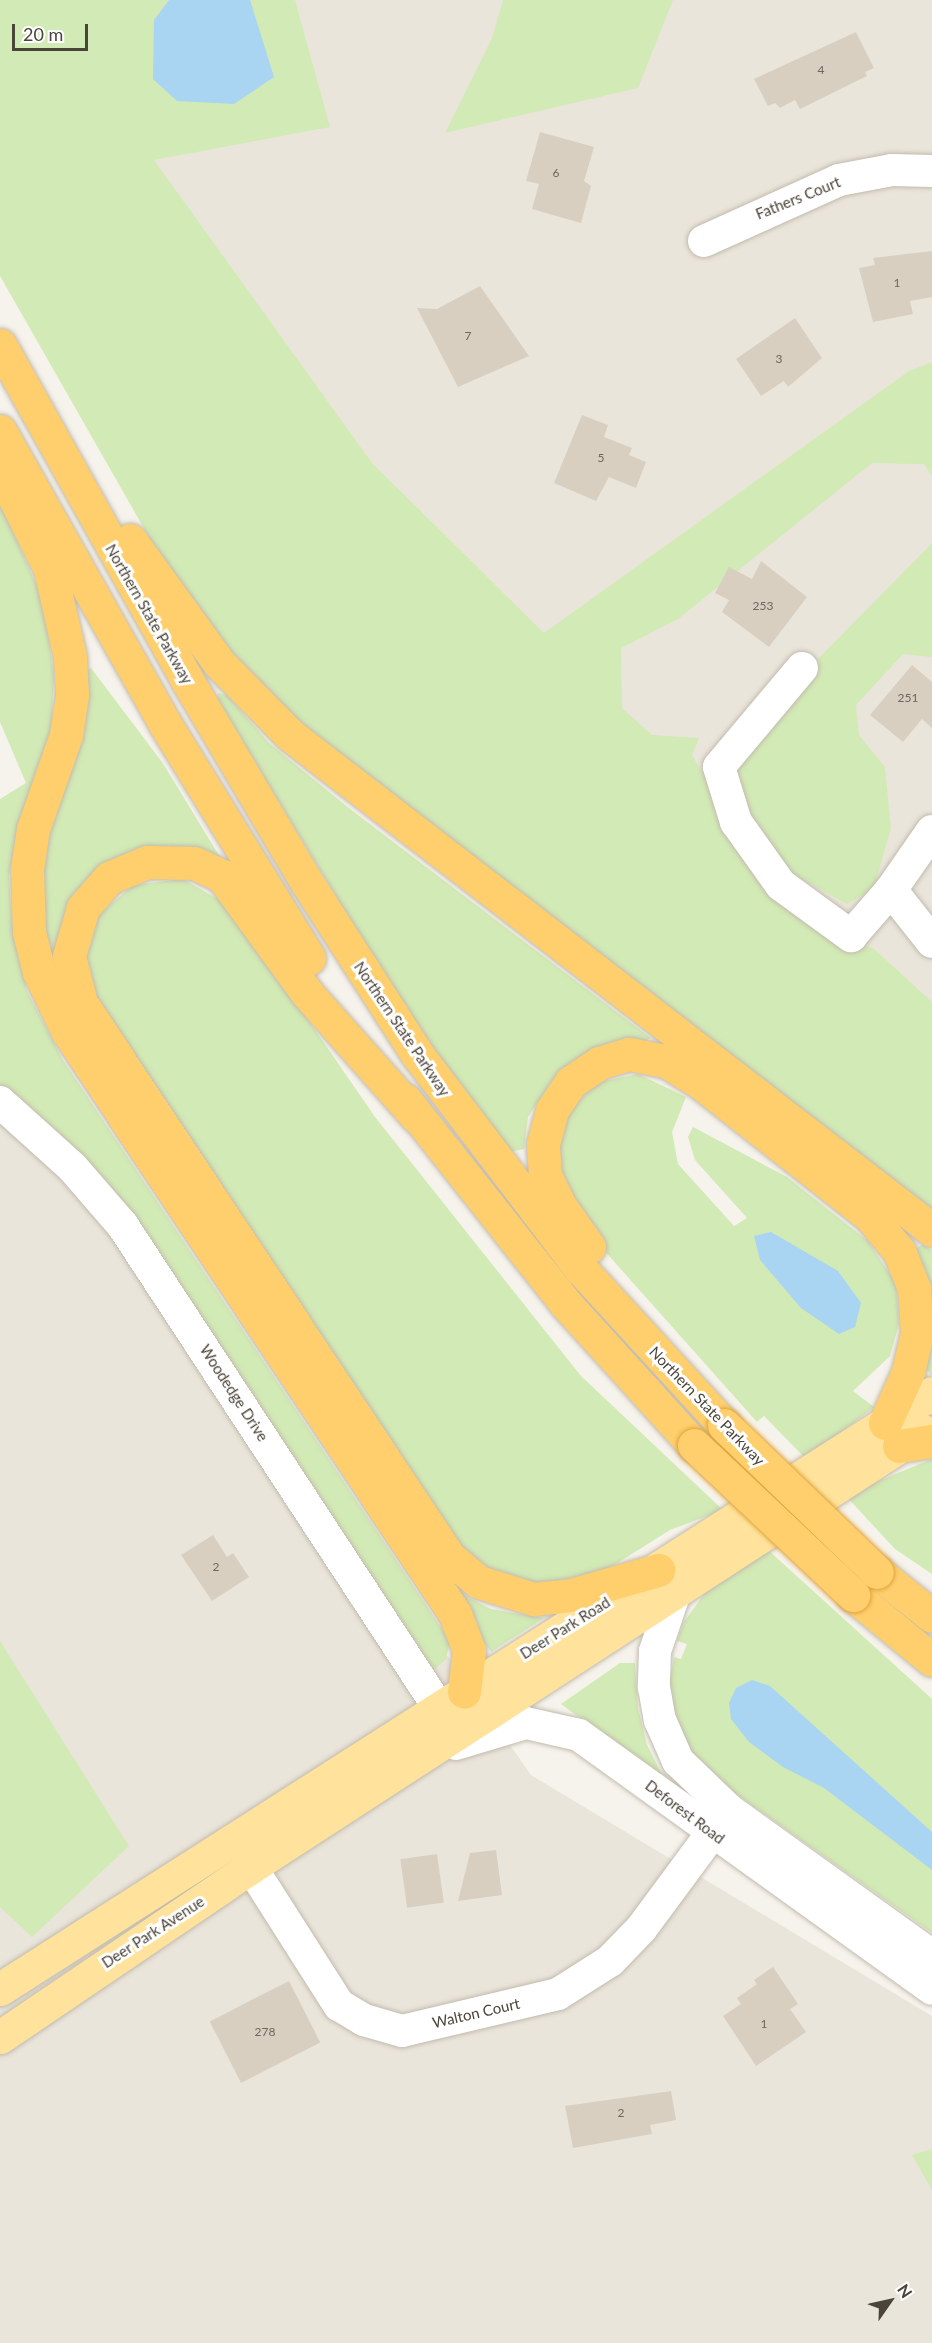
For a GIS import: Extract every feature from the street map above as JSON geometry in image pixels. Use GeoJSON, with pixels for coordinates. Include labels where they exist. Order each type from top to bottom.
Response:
{"type":"FeatureCollection","features":[{"type":"Feature","properties":{"kind":"highway"},"geometry":{"type":"LineString","coordinates":[[3,351],[171,600],[219,663],[271,719],[932,1230]]}},
{"type":"Feature","properties":{"kind":"highway","name":"Northern State Parkway"},"geometry":{"type":"LineString","coordinates":[[3,351],[187,680],[398,1026],[522,1197],[675,1375],[877,1572],[932,1616]]}},
{"type":"Feature","properties":{"kind":"highway"},"geometry":{"type":"LineString","coordinates":[[0,431],[214,806],[417,1117]]}},
{"type":"Feature","properties":{"kind":"highway"},"geometry":{"type":"LineString","coordinates":[[0,469],[50,569],[63,613],[71,668],[66,735],[33,829],[27,868],[29,932],[39,972],[68,1032],[455,1614],[469,1650],[451,1700]]}},
{"type":"Feature","properties":{"kind":"highway"},"geometry":{"type":"LineString","coordinates":[[667,1579],[534,1599],[479,1582],[449,1557],[81,1003],[69,956],[83,908],[109,878],[147,862],[194,862],[222,876],[307,993],[417,1117],[566,1304],[694,1445],[853,1594],[932,1660]]}},
{"type":"Feature","properties":{"kind":"highway"},"geometry":{"type":"LineString","coordinates":[[675,1375],[560,1206],[542,1159],[546,1127],[571,1082],[599,1063],[629,1054],[666,1062],[701,1083],[870,1216],[899,1251],[914,1288],[917,1333],[892,1434],[932,1441]]}},
{"type":"Feature","properties":{"kind":"highway"},"geometry":{"type":"LineString","coordinates":[[877,1572],[932,1606]]}},
{"type":"Feature","properties":{"kind":"main road","name":"Deer Park Road"},"geometry":{"type":"LineString","coordinates":[[308,1830],[415,1760],[667,1579],[892,1434],[932,1393]]}},
{"type":"Feature","properties":{"kind":"main road","name":"Deer Park Road"},"geometry":{"type":"LineString","coordinates":[[892,1434],[932,1425]]}},
{"type":"Feature","properties":{"kind":"main road","name":"Deer Park Road"},"geometry":{"type":"LineString","coordinates":[[0,1989],[451,1700],[667,1579]]}},
{"type":"Feature","properties":{"kind":"main road","name":"Deer Park Avenue"},"geometry":{"type":"LineString","coordinates":[[0,2037],[308,1830]]}},
{"type":"Feature","properties":{"kind":"street","name":"Fathers Court"},"geometry":{"type":"LineString","coordinates":[[704,241],[838,180],[892,170],[932,171]]}},
{"type":"Feature","properties":{"kind":"street"},"geometry":{"type":"LineString","coordinates":[[802,668],[719,767],[736,822],[780,885],[851,936],[891,891],[932,831]]}},
{"type":"Feature","properties":{"kind":"street"},"geometry":{"type":"LineString","coordinates":[[891,891],[932,942]]}},
{"type":"Feature","properties":{"kind":"street","name":"Woodedge Drive"},"geometry":{"type":"LineString","coordinates":[[0,1102],[73,1168],[123,1226],[451,1700]]}},
{"type":"Feature","properties":{"kind":"street","name":"Deforest Road"},"geometry":{"type":"LineString","coordinates":[[667,1579],[654,1677],[660,1720],[678,1761],[722,1804],[932,1956]]}},
{"type":"Feature","properties":{"kind":"street","name":"Deforest Road"},"geometry":{"type":"LineString","coordinates":[[415,1760],[497,1728],[526,1723],[552,1725],[592,1742],[712,1833],[932,1989]]}},
{"type":"Feature","properties":{"kind":"street","name":"Walton Court"},"geometry":{"type":"LineString","coordinates":[[251,1867],[339,2005],[364,2020],[402,2031],[558,1994],[601,1966],[641,1929],[712,1833]]}},
{"type":"Feature","properties":{"kind":"shaded area"},"geometry":{"type":"Polygon","coordinates":[[[0,0],[932,0],[932,1040],[311,515],[0,0]]]}},
{"type":"Feature","properties":{"kind":"shaded area"},"geometry":{"type":"Polygon","coordinates":[[[0,892],[34,1065],[531,1775],[932,2016],[932,2343],[0,2343],[0,892]]]}},
{"type":"Feature","properties":{"kind":"green space"},"geometry":{"type":"Polygon","coordinates":[[[0,0],[169,0],[154,20],[250,9],[250,0],[295,0],[330,127],[154,160],[372,463],[544,633],[909,371],[932,362],[932,476],[924,464],[872,463],[678,619],[621,648],[622,708],[652,735],[699,738],[692,755],[767,881],[834,939],[873,948],[932,1002],[932,1217],[311,739],[243,671],[166,567],[0,276],[0,0]]]}},
{"type":"Feature","properties":{"kind":"green space"},"geometry":{"type":"Polygon","coordinates":[[[503,0],[673,0],[638,88],[445,133],[492,38],[503,0]]]}},
{"type":"Feature","properties":{"kind":"green space"},"geometry":{"type":"Polygon","coordinates":[[[0,503],[43,599],[54,675],[51,737],[18,831],[9,876],[12,924],[27,991],[63,1060],[450,1641],[446,1659],[434,1670],[428,1670],[0,1086],[0,799],[26,783],[0,722],[0,503]]]}},
{"type":"Feature","properties":{"kind":"green space"},"geometry":{"type":"Polygon","coordinates":[[[932,543],[932,657],[903,654],[856,705],[859,735],[885,767],[891,828],[874,888],[847,904],[793,874],[745,805],[733,759],[816,661],[932,543]]]}},
{"type":"Feature","properties":{"kind":"green space"},"geometry":{"type":"Polygon","coordinates":[[[91,668],[162,762],[220,857],[211,862],[89,878],[61,926],[52,972],[35,874],[77,754],[86,670],[91,668]]]}},
{"type":"Feature","properties":{"kind":"green space"},"geometry":{"type":"Polygon","coordinates":[[[218,693],[227,695],[269,743],[350,809],[651,1038],[551,1082],[528,1117],[524,1149],[510,1152],[412,1021],[217,700],[218,693]]]}},
{"type":"Feature","properties":{"kind":"green space"},"geometry":{"type":"Polygon","coordinates":[[[183,879],[230,906],[375,1117],[581,1376],[723,1510],[670,1530],[589,1581],[548,1590],[467,1563],[86,1001],[79,952],[96,917],[133,885],[183,879]]]}},
{"type":"Feature","properties":{"kind":"green space"},"geometry":{"type":"Polygon","coordinates":[[[638,1074],[686,1097],[672,1132],[678,1164],[734,1226],[747,1218],[695,1160],[688,1137],[693,1127],[787,1177],[868,1241],[896,1283],[899,1324],[890,1356],[853,1391],[874,1407],[806,1459],[764,1416],[757,1422],[577,1220],[558,1166],[561,1123],[594,1083],[638,1074]]]}},
{"type":"Feature","properties":{"kind":"green space"},"geometry":{"type":"Polygon","coordinates":[[[923,1244],[932,1251],[932,1376],[926,1369],[929,1347],[911,1251],[923,1244]]]}},
{"type":"Feature","properties":{"kind":"green space"},"geometry":{"type":"Polygon","coordinates":[[[932,1459],[932,1574],[895,1549],[845,1495],[932,1459]]]}},
{"type":"Feature","properties":{"kind":"green space"},"geometry":{"type":"Polygon","coordinates":[[[767,1549],[932,1699],[932,1933],[704,1771],[677,1731],[668,1690],[674,1657],[681,1659],[687,1644],[677,1641],[683,1623],[708,1589],[767,1549]]]}},
{"type":"Feature","properties":{"kind":"green space"},"geometry":{"type":"Polygon","coordinates":[[[432,1567],[469,1598],[491,1609],[544,1618],[491,1652],[432,1567]]]}},
{"type":"Feature","properties":{"kind":"green space"},"geometry":{"type":"Polygon","coordinates":[[[0,1641],[129,1846],[32,1937],[0,1907],[0,1641]]]}},
{"type":"Feature","properties":{"kind":"green space"},"geometry":{"type":"Polygon","coordinates":[[[620,1663],[635,1663],[638,1708],[647,1745],[666,1782],[561,1704],[620,1663]]]}},
{"type":"Feature","properties":{"kind":"green space"},"geometry":{"type":"Polygon","coordinates":[[[932,2149],[932,2190],[912,2155],[932,2149]]]}},
{"type":"Feature","properties":{"kind":"water"},"geometry":{"type":"Polygon","coordinates":[[[169,0],[250,0],[274,77],[234,104],[177,101],[153,79],[154,20],[169,0]]]}},
{"type":"Feature","properties":{"kind":"water"},"geometry":{"type":"Polygon","coordinates":[[[771,1232],[838,1271],[861,1303],[855,1327],[839,1334],[801,1308],[760,1260],[754,1236],[771,1232]]]}},
{"type":"Feature","properties":{"kind":"water"},"geometry":{"type":"Polygon","coordinates":[[[752,1680],[770,1686],[932,1832],[932,1870],[824,1788],[783,1767],[749,1742],[731,1719],[729,1703],[736,1688],[752,1680]]]}},
{"type":"Feature","properties":{"kind":"building"},"geometry":{"type":"Polygon","coordinates":[[[856,32],[874,68],[865,72],[867,76],[800,109],[795,100],[780,108],[775,103],[768,106],[754,79],[856,32]]]}},
{"type":"Feature","properties":{"kind":"building"},"geometry":{"type":"Polygon","coordinates":[[[540,132],[594,147],[584,181],[591,186],[581,223],[532,209],[539,184],[526,181],[540,132]]]}},
{"type":"Feature","properties":{"kind":"building"},"geometry":{"type":"Polygon","coordinates":[[[932,251],[932,297],[910,301],[913,314],[873,322],[859,268],[875,265],[873,258],[932,251]]]}},
{"type":"Feature","properties":{"kind":"building"},"geometry":{"type":"Polygon","coordinates":[[[480,286],[529,356],[458,387],[417,308],[437,309],[480,286]]]}},
{"type":"Feature","properties":{"kind":"building"},"geometry":{"type":"Polygon","coordinates":[[[795,318],[822,358],[788,387],[784,381],[761,396],[736,359],[795,318]]]}},
{"type":"Feature","properties":{"kind":"building"},"geometry":{"type":"Polygon","coordinates":[[[582,415],[608,425],[604,437],[632,448],[629,455],[646,462],[636,488],[609,477],[596,501],[554,483],[582,415]]]}},
{"type":"Feature","properties":{"kind":"building"},"geometry":{"type":"Polygon","coordinates":[[[761,561],[807,597],[769,647],[722,612],[729,600],[715,593],[729,567],[752,579],[761,561]]]}},
{"type":"Feature","properties":{"kind":"building"},"geometry":{"type":"Polygon","coordinates":[[[912,665],[932,682],[932,728],[922,719],[903,742],[870,715],[912,665]]]}},
{"type":"Feature","properties":{"kind":"building"},"geometry":{"type":"Polygon","coordinates":[[[213,1535],[227,1557],[233,1553],[249,1577],[212,1601],[181,1555],[213,1535]]]}},
{"type":"Feature","properties":{"kind":"building"},"geometry":{"type":"Polygon","coordinates":[[[496,1850],[502,1895],[458,1901],[470,1853],[496,1850]]]}},
{"type":"Feature","properties":{"kind":"building"},"geometry":{"type":"Polygon","coordinates":[[[437,1854],[444,1903],[407,1908],[400,1859],[437,1854]]]}},
{"type":"Feature","properties":{"kind":"building"},"geometry":{"type":"Polygon","coordinates":[[[773,1967],[798,2004],[790,2009],[806,2032],[756,2066],[723,2016],[741,2004],[737,1998],[757,1984],[754,1980],[773,1967]]]}},
{"type":"Feature","properties":{"kind":"building"},"geometry":{"type":"Polygon","coordinates":[[[289,1981],[320,2042],[241,2083],[210,2021],[289,1981]]]}},
{"type":"Feature","properties":{"kind":"building"},"geometry":{"type":"Polygon","coordinates":[[[671,2091],[676,2120],[650,2125],[652,2134],[573,2148],[565,2106],[671,2091]]]}}]}
